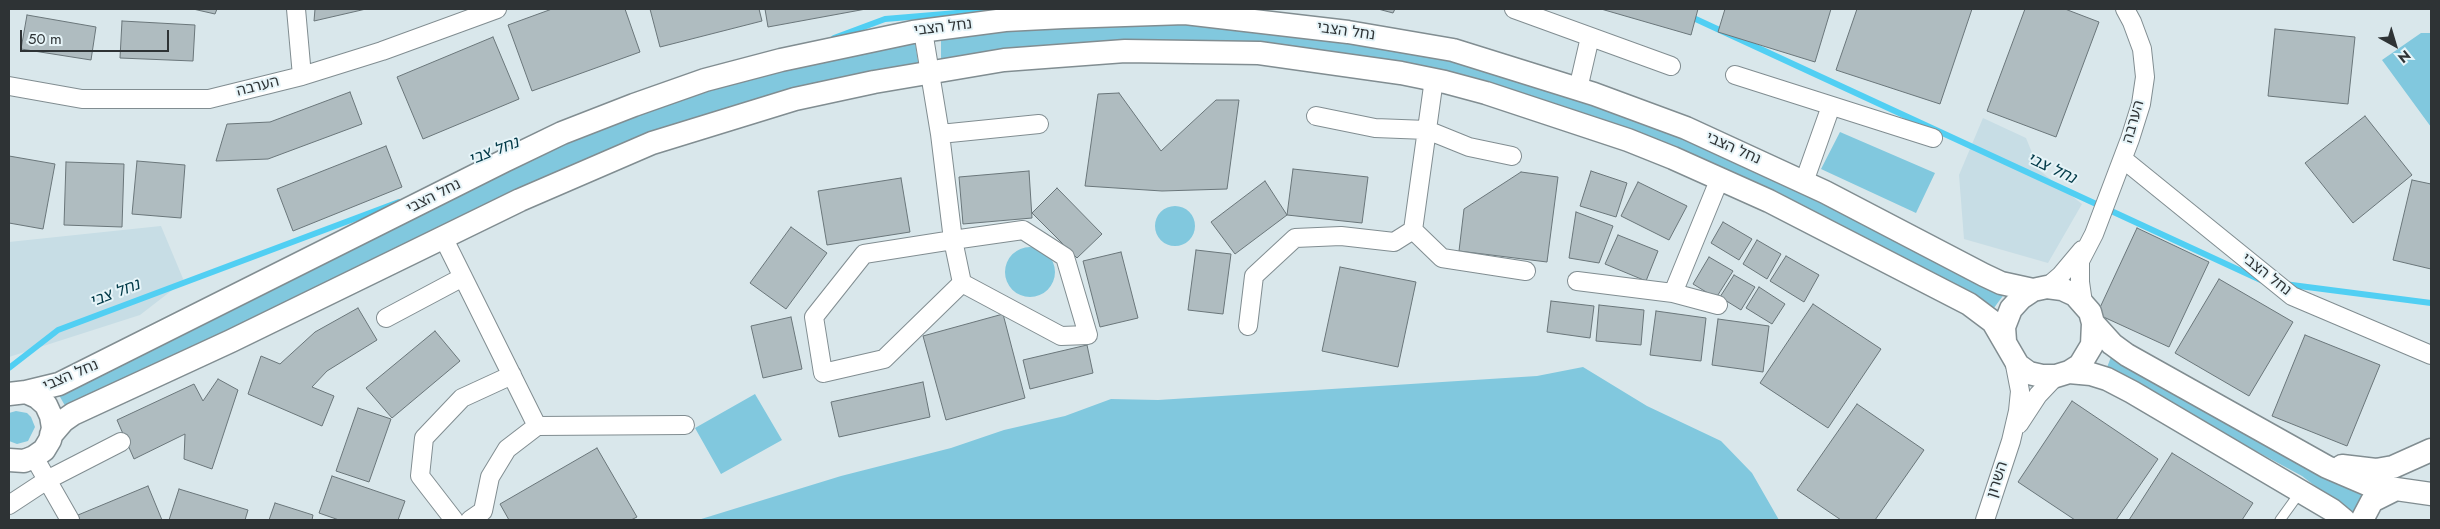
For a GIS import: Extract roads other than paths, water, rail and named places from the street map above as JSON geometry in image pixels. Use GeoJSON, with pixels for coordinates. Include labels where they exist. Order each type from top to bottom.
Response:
{"type":"FeatureCollection","features":[{"type":"Feature","properties":{"kind":"street"},"geometry":{"type":"LineString","coordinates":[[296,9],[302,76]]}},
{"type":"Feature","properties":{"kind":"street","name":"הערבה"},"geometry":{"type":"LineString","coordinates":[[9,86],[82,99],[209,99],[302,76],[382,51],[497,9]]}},
{"type":"Feature","properties":{"kind":"street"},"geometry":{"type":"LineString","coordinates":[[1514,9],[1671,66]]}},
{"type":"Feature","properties":{"kind":"street","name":"הערבה"},"geometry":{"type":"LineString","coordinates":[[2088,313],[2080,282],[2080,261],[2094,234],[2123,159],[2141,104],[2145,77],[2142,49],[2132,22],[2124,9]]}},
{"type":"Feature","properties":{"kind":"street","name":"נחל הצבי"},"geometry":{"type":"LineString","coordinates":[[17,393],[59,384],[504,161],[571,130],[705,80],[781,60],[923,31],[1005,20],[1185,13],[1348,32],[1453,50],[1578,89],[1686,128],[1804,182],[2001,283],[2040,289]]}},
{"type":"Feature","properties":{"kind":"street"},"geometry":{"type":"LineString","coordinates":[[923,31],[940,134],[953,240],[962,283]]}},
{"type":"Feature","properties":{"kind":"street"},"geometry":{"type":"LineString","coordinates":[[1578,89],[1590,38]]}},
{"type":"Feature","properties":{"kind":"street"},"geometry":{"type":"LineString","coordinates":[[51,434],[63,421],[73,414],[231,341],[536,193],[652,143],[795,99],[929,72],[1004,60],[1063,54],[1181,50],[1259,53],[1344,64],[1434,79],[1592,128],[1673,158],[1720,178],[1835,233],[1984,312],[1993,322],[2010,350],[2029,373],[2042,376],[2091,374],[2116,384],[2301,491],[2332,510],[2344,520]]}},
{"type":"Feature","properties":{"kind":"street"},"geometry":{"type":"LineString","coordinates":[[1735,75],[1933,138]]}},
{"type":"Feature","properties":{"kind":"street"},"geometry":{"type":"LineString","coordinates":[[1248,326],[1254,276],[1295,238],[1341,236],[1394,242],[1413,230],[1434,79]]}},
{"type":"Feature","properties":{"kind":"street"},"geometry":{"type":"LineString","coordinates":[[1804,182],[1831,106]]}},
{"type":"Feature","properties":{"kind":"street"},"geometry":{"type":"LineString","coordinates":[[1316,116],[1375,128],[1428,130],[1469,147],[1512,156]]}},
{"type":"Feature","properties":{"kind":"street"},"geometry":{"type":"LineString","coordinates":[[940,134],[1039,124]]}},
{"type":"Feature","properties":{"kind":"street","name":"נחל הצבי"},"geometry":{"type":"LineString","coordinates":[[2123,159],[2292,296],[2431,356]]}},
{"type":"Feature","properties":{"kind":"street"},"geometry":{"type":"LineString","coordinates":[[1673,293],[1720,178]]}},
{"type":"Feature","properties":{"kind":"street"},"geometry":{"type":"LineString","coordinates":[[1023,230],[1065,257],[1088,335],[1061,336],[962,283],[884,359],[822,373],[814,318],[864,254],[1023,230]]}},
{"type":"Feature","properties":{"kind":"street"},"geometry":{"type":"LineString","coordinates":[[1413,230],[1442,258],[1526,271]]}},
{"type":"Feature","properties":{"kind":"street","name":"הערבה"},"geometry":{"type":"LineString","coordinates":[[2040,289],[2061,275],[2094,234]]}},
{"type":"Feature","properties":{"kind":"street"},"geometry":{"type":"LineString","coordinates":[[443,237],[537,426]]}},
{"type":"Feature","properties":{"kind":"street"},"geometry":{"type":"LineString","coordinates":[[386,318],[463,277]]}},
{"type":"Feature","properties":{"kind":"street"},"geometry":{"type":"LineString","coordinates":[[1577,281],[1673,293],[1718,305]]}},
{"type":"Feature","properties":{"kind":"street"},"geometry":{"type":"LineString","coordinates":[[2010,350],[2004,327],[2011,309],[2021,298],[2040,289],[2062,289],[2075,295],[2112,344],[2127,355],[2311,458],[2357,481],[2376,488],[2413,491]]}},
{"type":"Feature","properties":{"kind":"street"},"geometry":{"type":"LineString","coordinates":[[2063,374],[2080,364],[2087,356],[2094,334],[2088,313]]}},
{"type":"Feature","properties":{"kind":"street","name":"השרון"},"geometry":{"type":"LineString","coordinates":[[1985,520],[2011,441],[2020,391],[2010,350]]}},
{"type":"Feature","properties":{"kind":"street"},"geometry":{"type":"LineString","coordinates":[[454,520],[420,476],[424,438],[462,398],[512,374]]}},
{"type":"Feature","properties":{"kind":"street","name":"השרון"},"geometry":{"type":"LineString","coordinates":[[2011,441],[2038,395],[2063,374]]}},
{"type":"Feature","properties":{"kind":"street"},"geometry":{"type":"LineString","coordinates":[[9,460],[24,461],[44,450],[53,428],[51,416],[46,406],[37,397],[17,393]]}},
{"type":"Feature","properties":{"kind":"street"},"geometry":{"type":"LineString","coordinates":[[470,520],[483,511],[490,477],[507,449],[537,426],[685,425]]}},
{"type":"Feature","properties":{"kind":"street"},"geometry":{"type":"LineString","coordinates":[[9,505],[47,480],[121,442]]}},
{"type":"Feature","properties":{"kind":"street"},"geometry":{"type":"LineString","coordinates":[[2311,458],[2358,469],[2376,470],[2406,463],[2431,450]]}},
{"type":"Feature","properties":{"kind":"street"},"geometry":{"type":"LineString","coordinates":[[34,457],[70,520]]}},
{"type":"Feature","properties":{"kind":"street"},"geometry":{"type":"LineString","coordinates":[[2362,520],[2372,501],[2413,491],[2431,476]]}},
{"type":"Feature","properties":{"kind":"lane"},"geometry":{"type":"LineString","coordinates":[[2280,520],[2301,491]]}},
{"type":"Feature","properties":{"kind":"waterway","name":"נחל צבי"},"geometry":{"type":"LineString","coordinates":[[834,38],[885,19],[1005,9]]}},
{"type":"Feature","properties":{"kind":"waterway","name":"נחל צבי"},"geometry":{"type":"LineString","coordinates":[[1674,9],[2265,282]]}},
{"type":"Feature","properties":{"kind":"waterway","name":"נחל צבי"},"geometry":{"type":"LineString","coordinates":[[9,368],[58,330],[399,202]]}},
{"type":"Feature","properties":{"kind":"waterway","name":"נחל צבי"},"geometry":{"type":"LineString","coordinates":[[2284,284],[2431,303]]}}]}
